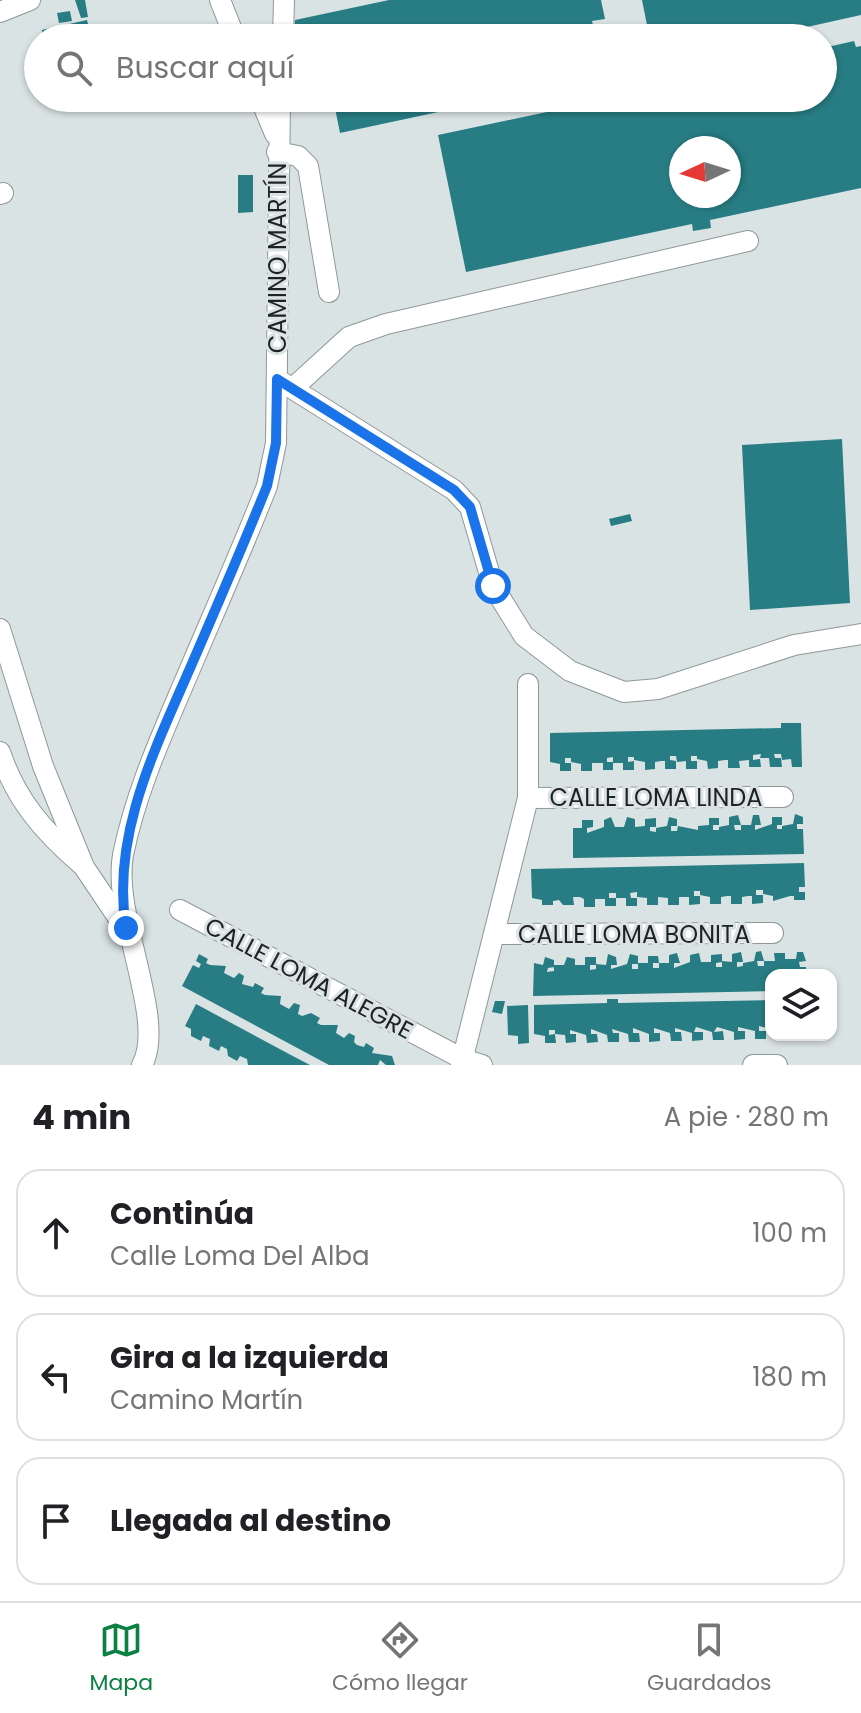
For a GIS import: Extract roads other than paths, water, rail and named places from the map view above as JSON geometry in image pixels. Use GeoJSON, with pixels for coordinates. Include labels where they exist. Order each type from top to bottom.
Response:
{"type":"FeatureCollection","features":[{"type":"Feature","properties":{"kind":"street"},"geometry":{"type":"LineString","coordinates":[[0,12],[30,0]]}},
{"type":"Feature","properties":{"kind":"street"},"geometry":{"type":"LineString","coordinates":[[220,0],[229,24]]}},
{"type":"Feature","properties":{"kind":"street"},"geometry":{"type":"LineString","coordinates":[[283,24],[284,0]]}},
{"type":"Feature","properties":{"kind":"street"},"geometry":{"type":"LineString","coordinates":[[265,112],[277,145],[298,156],[308,166],[329,292]]}},
{"type":"Feature","properties":{"kind":"street","name":"CAMINO MARTÍN"},"geometry":{"type":"LineString","coordinates":[[146,1064],[147,1013],[121,896],[123,857],[148,766],[267,486],[285,384],[277,145],[279,112]]}},
{"type":"Feature","properties":{"kind":"street"},"geometry":{"type":"LineString","coordinates":[[748,241],[386,324],[349,337],[285,384],[454,490],[470,507],[493,586],[524,636],[570,671],[624,692],[658,689],[794,645],[861,634]]}},
{"type":"Feature","properties":{"kind":"street"},"geometry":{"type":"LineString","coordinates":[[0,629],[43,766],[84,867],[126,928]]}},
{"type":"Feature","properties":{"kind":"street"},"geometry":{"type":"LineString","coordinates":[[469,1063],[495,934],[528,798],[528,684]]}},
{"type":"Feature","properties":{"kind":"street"},"geometry":{"type":"LineString","coordinates":[[0,752],[11,785],[42,829],[84,867]]}},
{"type":"Feature","properties":{"kind":"street","name":"CALLE LOMA LINDA"},"geometry":{"type":"LineString","coordinates":[[528,798],[783,797]]}},
{"type":"Feature","properties":{"kind":"street","name":"CALLE LOMA ALEGRE"},"geometry":{"type":"LineString","coordinates":[[180,910],[469,1063]]}},
{"type":"Feature","properties":{"kind":"street","name":"CALLE LOMA BONITA"},"geometry":{"type":"LineString","coordinates":[[495,934],[773,933]]}},
{"type":"Feature","properties":{"kind":"street"},"geometry":{"type":"LineString","coordinates":[[753,1065],[777,1065]]}}]}
